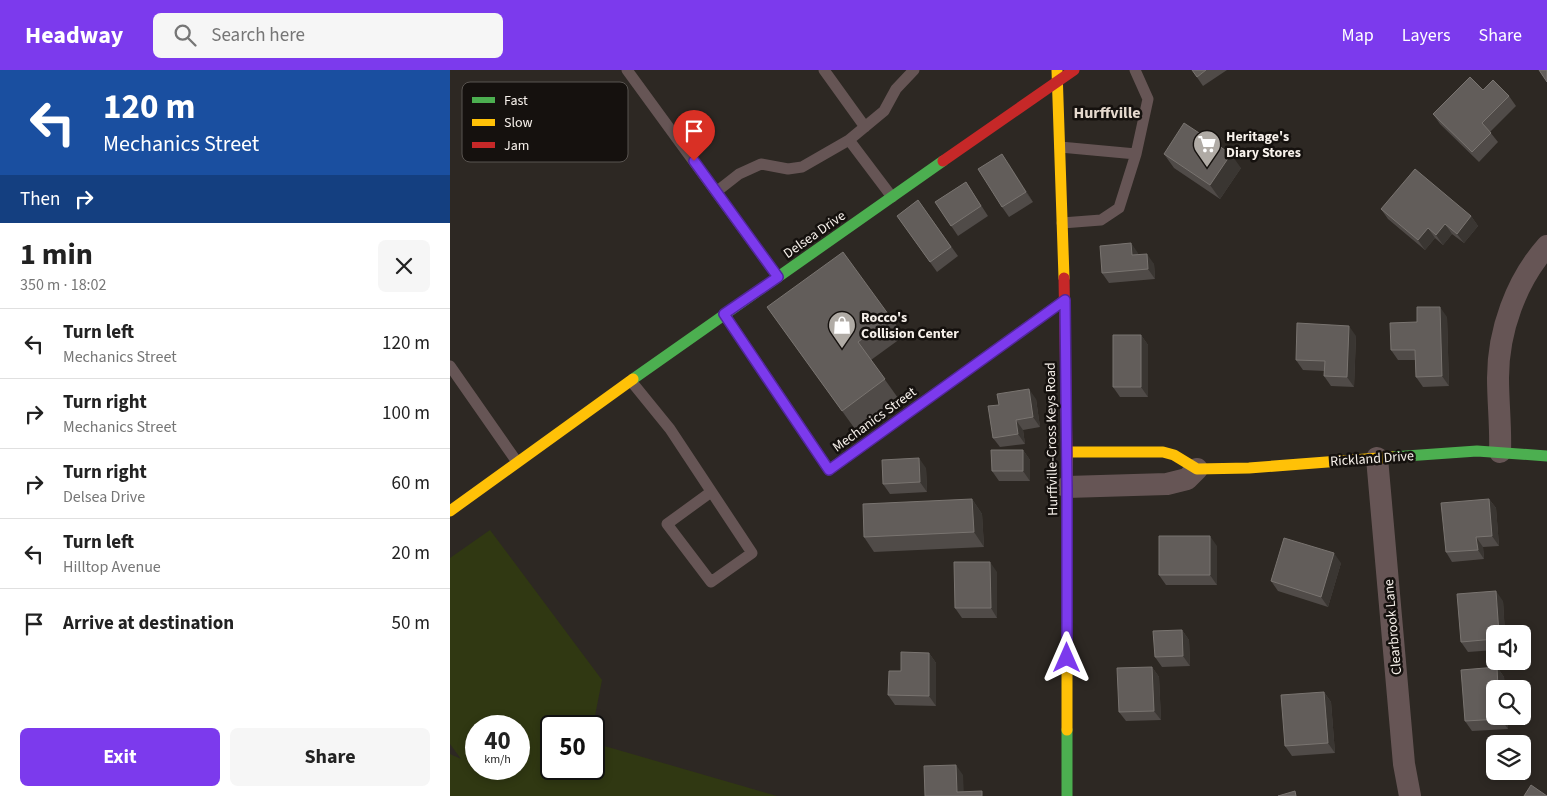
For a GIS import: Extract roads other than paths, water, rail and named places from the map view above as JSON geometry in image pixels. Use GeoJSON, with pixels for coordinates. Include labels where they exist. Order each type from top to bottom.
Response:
{"type":"FeatureCollection","features":[{"type":"Feature","properties":{"kind":"main road","name":"Delsea Drive"},"geometry":{"type":"LineString","coordinates":[[450,511],[724,314],[892,197],[1057,76],[1074,70]]}},
{"type":"Feature","properties":{"kind":"main road","name":"Hurffville-Cross Keys Road"},"geometry":{"type":"LineString","coordinates":[[1057,76],[1065,300],[1067,796]]}},
{"type":"Feature","properties":{"kind":"main road","name":"Rickland Drive"},"geometry":{"type":"LineString","coordinates":[[1198,469],[1249,468],[1477,451],[1547,456]]}},
{"type":"Feature","properties":{"kind":"main road"},"geometry":{"type":"LineString","coordinates":[[1067,452],[1163,452],[1174,455],[1198,469]]}},
{"type":"Feature","properties":{"kind":"street"},"geometry":{"type":"LineString","coordinates":[[1500,452],[1501,433],[1498,378],[1501,343],[1517,293],[1534,263],[1547,246]]}},
{"type":"Feature","properties":{"kind":"street","name":"Clearbrook Lane"},"geometry":{"type":"LineString","coordinates":[[1377,458],[1404,764],[1410,796]]}},
{"type":"Feature","properties":{"kind":"street","name":"Rickland Drive"},"geometry":{"type":"LineString","coordinates":[[1067,487],[1167,484],[1187,478],[1198,469]]}},
{"type":"Feature","properties":{"kind":"lane"},"geometry":{"type":"LineString","coordinates":[[627,70],[778,277]]}},
{"type":"Feature","properties":{"kind":"lane"},"geometry":{"type":"LineString","coordinates":[[824,70],[865,128]]}},
{"type":"Feature","properties":{"kind":"lane"},"geometry":{"type":"LineString","coordinates":[[1062,223],[1101,220],[1118,208],[1136,154],[1148,99],[1135,70]]}},
{"type":"Feature","properties":{"kind":"lane"},"geometry":{"type":"LineString","coordinates":[[716,192],[739,174],[761,164],[788,169],[802,167],[849,140],[884,111],[907,73]]}},
{"type":"Feature","properties":{"kind":"lane"},"geometry":{"type":"LineString","coordinates":[[849,140],[892,197]]}},
{"type":"Feature","properties":{"kind":"lane"},"geometry":{"type":"LineString","coordinates":[[1060,147],[1136,154]]}},
{"type":"Feature","properties":{"kind":"lane","name":"Mechanics Street"},"geometry":{"type":"LineString","coordinates":[[724,314],[829,470],[1065,300]]}},
{"type":"Feature","properties":{"kind":"lane"},"geometry":{"type":"LineString","coordinates":[[450,366],[518,462]]}},
{"type":"Feature","properties":{"kind":"lane"},"geometry":{"type":"LineString","coordinates":[[631,381],[670,429],[752,553],[711,582],[667,524],[710,492]]}},
{"type":"Feature","properties":{"kind":"place","name":"Heritage's Diary Stores"},"geometry":{"type":"Point","coordinates":[1207,168]}},
{"type":"Feature","properties":{"kind":"place","name":"Rocco's Collision Center"},"geometry":{"type":"Point","coordinates":[842,349]}},
{"type":"Feature","properties":{"kind":"district","name":"Hurffville"},"geometry":{"type":"Point","coordinates":[1107,112]}}]}
